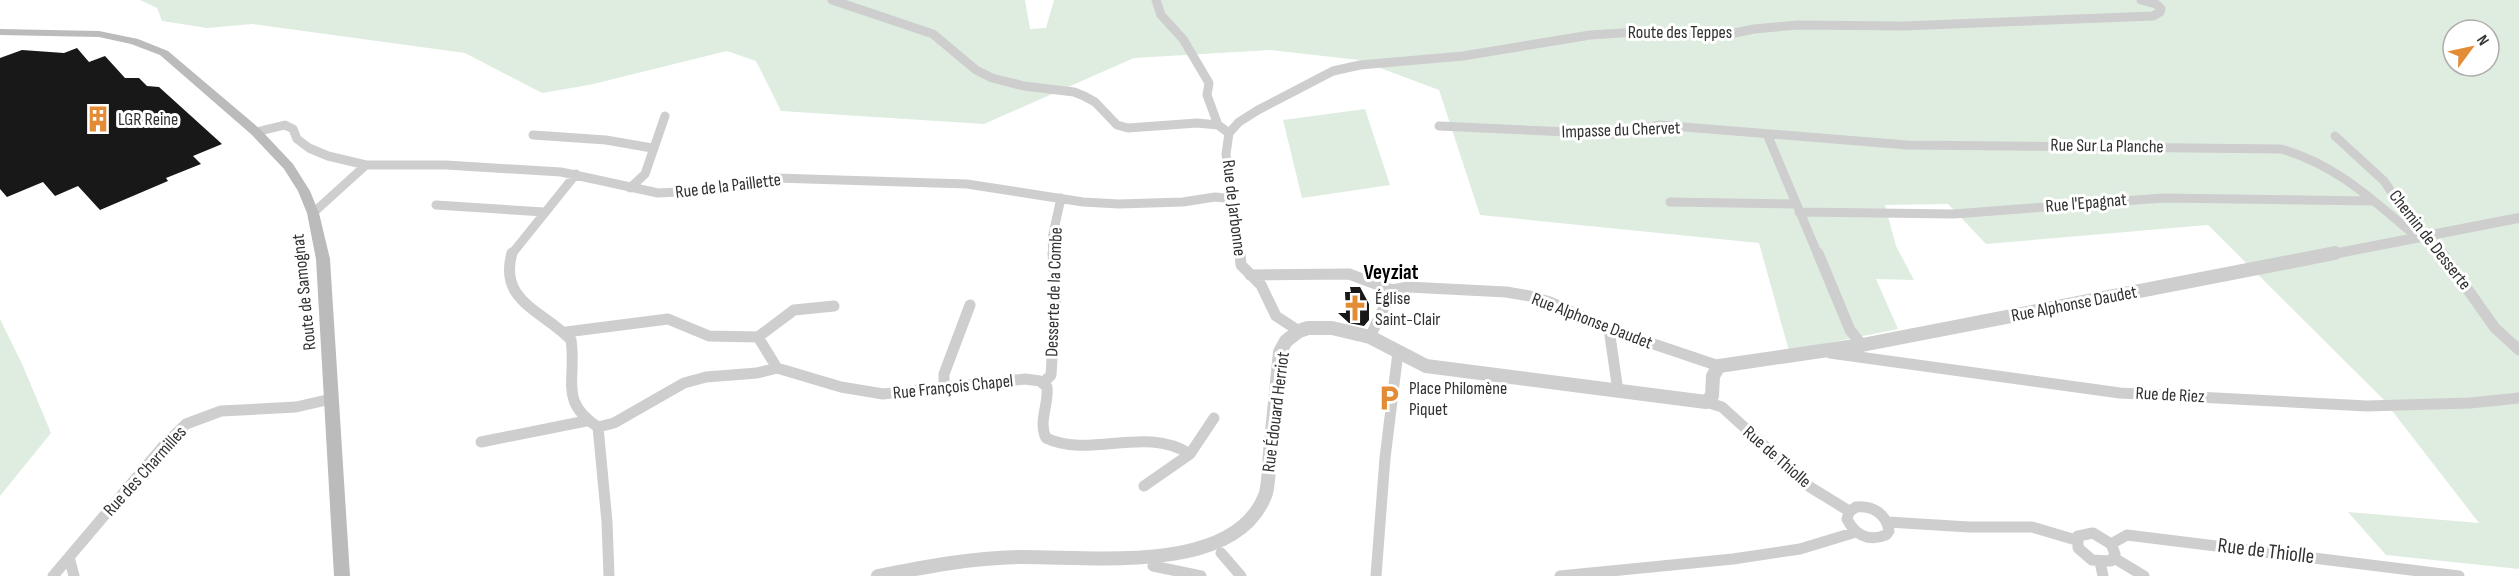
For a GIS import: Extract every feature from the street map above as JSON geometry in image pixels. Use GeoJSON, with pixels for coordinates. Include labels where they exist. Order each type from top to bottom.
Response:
{"type":"FeatureCollection","features":[{"type":"Feature","properties":{"kind":"main road","name":"Route de Samognat"},"geometry":{"type":"LineString","coordinates":[[0,32],[99,34],[134,41],[165,53],[256,132],[289,167],[304,190],[313,213],[323,259],[342,576]]}},
{"type":"Feature","properties":{"kind":"street"},"geometry":{"type":"LineString","coordinates":[[832,0],[933,34],[976,70],[992,78],[1024,86],[1074,92],[1084,96],[1095,102],[1117,125],[1128,128],[1197,123],[1218,125],[1229,133]]}},
{"type":"Feature","properties":{"kind":"street"},"geometry":{"type":"LineString","coordinates":[[1156,0],[1156,10],[1179,33],[1209,82],[1207,95],[1218,125]]}},
{"type":"Feature","properties":{"kind":"street","name":"Route des Teppes"},"geometry":{"type":"LineString","coordinates":[[1229,133],[1239,122],[1258,110],[1333,71],[1360,65],[1463,56],[1612,32],[1730,34],[1788,26],[1904,26],[2098,20],[2153,15],[2160,12],[2161,9],[2156,4],[2141,0]]}},
{"type":"Feature","properties":{"kind":"street"},"geometry":{"type":"LineString","coordinates":[[630,188],[645,174],[652,148],[665,116]]}},
{"type":"Feature","properties":{"kind":"street","name":"Impasse du Chervet"},"geometry":{"type":"LineString","coordinates":[[1439,126],[1614,134],[1660,124],[1767,134]]}},
{"type":"Feature","properties":{"kind":"street","name":"Rue de la Paillette"},"geometry":{"type":"LineString","coordinates":[[256,132],[277,126],[290,127],[297,140],[309,148],[328,156],[366,165],[446,165],[576,174],[658,193],[684,193],[783,179],[967,184],[1061,198],[1133,205],[1194,201],[1215,197],[1234,199]]}},
{"type":"Feature","properties":{"kind":"street","name":"Rue de Jarbonne"},"geometry":{"type":"LineString","coordinates":[[1229,133],[1226,154],[1234,199],[1241,265],[1260,285],[1276,316],[1299,331]]}},
{"type":"Feature","properties":{"kind":"street"},"geometry":{"type":"LineString","coordinates":[[1767,134],[1850,330],[1862,345]]}},
{"type":"Feature","properties":{"kind":"street","name":"Rue Sur La Planche"},"geometry":{"type":"LineString","coordinates":[[1767,134],[1907,144],[2281,149],[2314,158],[2335,170],[2372,201],[2424,237]]}},
{"type":"Feature","properties":{"kind":"street"},"geometry":{"type":"LineString","coordinates":[[533,135],[606,140],[652,148]]}},
{"type":"Feature","properties":{"kind":"street","name":"Chemin de Desserte"},"geometry":{"type":"LineString","coordinates":[[2335,136],[2384,181],[2424,237],[2495,328],[2519,350]]}},
{"type":"Feature","properties":{"kind":"street"},"geometry":{"type":"LineString","coordinates":[[313,213],[366,165]]}},
{"type":"Feature","properties":{"kind":"street"},"geometry":{"type":"LineString","coordinates":[[576,174],[512,253],[507,268],[510,281],[519,297],[528,307],[566,332],[573,347],[575,410],[586,421],[598,428],[609,576]]}},
{"type":"Feature","properties":{"kind":"street","name":"Desserte de la Combe"},"geometry":{"type":"LineString","coordinates":[[1043,383],[1052,375],[1056,294],[1052,239],[1061,198]]}},
{"type":"Feature","properties":{"kind":"street","name":"Rue l'Epagnat"},"geometry":{"type":"LineString","coordinates":[[1670,202],[1954,214],[2163,198],[2372,201]]}},
{"type":"Feature","properties":{"kind":"street"},"geometry":{"type":"LineString","coordinates":[[436,205],[544,212]]}},
{"type":"Feature","properties":{"kind":"street","name":"Rue Alphonse Daudet"},"geometry":{"type":"LineString","coordinates":[[1250,275],[1349,274],[1392,290],[1408,287],[1506,292],[1530,296],[1550,302],[1609,329],[1719,366],[1862,345],[2519,218]]}},
{"type":"Feature","properties":{"kind":"street"},"geometry":{"type":"LineString","coordinates":[[1370,337],[1373,326],[1392,290]]}},
{"type":"Feature","properties":{"kind":"street"},"geometry":{"type":"LineString","coordinates":[[944,386],[944,374],[969,305]]}},
{"type":"Feature","properties":{"kind":"street"},"geometry":{"type":"LineString","coordinates":[[566,332],[668,319],[713,337],[743,335],[758,337],[794,310],[834,306]]}},
{"type":"Feature","properties":{"kind":"street","name":"Rue Édouard Herriot"},"geometry":{"type":"LineString","coordinates":[[878,576],[932,566],[1011,557],[1153,566],[1192,562],[1221,553],[1249,531],[1262,507],[1266,493],[1280,352],[1286,341],[1299,331],[1308,328],[1332,328],[1370,337],[1426,366],[1706,402]]}},
{"type":"Feature","properties":{"kind":"street"},"geometry":{"type":"LineString","coordinates":[[1609,329],[1618,392]]}},
{"type":"Feature","properties":{"kind":"street"},"geometry":{"type":"LineString","coordinates":[[758,337],[777,368]]}},
{"type":"Feature","properties":{"kind":"street"},"geometry":{"type":"LineString","coordinates":[[1376,576],[1388,414],[1395,385],[1394,365],[1398,352]]}},
{"type":"Feature","properties":{"kind":"street","name":"Rue de Riez"},"geometry":{"type":"LineString","coordinates":[[1824,352],[2120,393],[2367,406],[2470,403],[2519,398]]}},
{"type":"Feature","properties":{"kind":"street"},"geometry":{"type":"LineString","coordinates":[[1706,402],[1712,396],[1713,376],[1719,366]]}},
{"type":"Feature","properties":{"kind":"street","name":"Rue François Chapel"},"geometry":{"type":"LineString","coordinates":[[598,428],[614,423],[684,383],[706,377],[757,373],[777,368],[842,387],[883,394],[1025,379],[1043,383]]}},
{"type":"Feature","properties":{"kind":"street"},"geometry":{"type":"LineString","coordinates":[[1043,383],[1047,387],[1048,397],[1041,428],[1046,438],[1061,445],[1140,441],[1176,445],[1190,454]]}},
{"type":"Feature","properties":{"kind":"street","name":"Rue des Charmilles"},"geometry":{"type":"LineString","coordinates":[[53,576],[165,444],[186,424],[220,411],[296,407],[331,399]]}},
{"type":"Feature","properties":{"kind":"street","name":"Rue de Thiolle"},"geometry":{"type":"LineString","coordinates":[[1706,402],[1722,407],[1810,487],[1849,511]]}},
{"type":"Feature","properties":{"kind":"street"},"geometry":{"type":"LineString","coordinates":[[1144,486],[1190,454],[1214,418]]}},
{"type":"Feature","properties":{"kind":"street"},"geometry":{"type":"LineString","coordinates":[[481,442],[586,421]]}},
{"type":"Feature","properties":{"kind":"street"},"geometry":{"type":"LineString","coordinates":[[1866,507],[1879,512],[1888,522],[1889,531],[1882,538],[1869,538],[1856,532],[1849,524],[1849,511],[1853,508],[1866,507]]}},
{"type":"Feature","properties":{"kind":"street"},"geometry":{"type":"LineString","coordinates":[[1888,522],[1969,527],[2032,527],[2076,540],[2082,553],[2100,562],[2114,558],[2144,576]]}},
{"type":"Feature","properties":{"kind":"street"},"geometry":{"type":"LineString","coordinates":[[1560,576],[1734,559],[1800,549],[1856,532]]}},
{"type":"Feature","properties":{"kind":"street"},"geometry":{"type":"LineString","coordinates":[[2076,540],[2082,534],[2093,533],[2111,544],[2115,554],[2114,558]]}},
{"type":"Feature","properties":{"kind":"street","name":"Rue de Thiolle"},"geometry":{"type":"LineString","coordinates":[[2111,544],[2127,535],[2459,576]]}},
{"type":"Feature","properties":{"kind":"street"},"geometry":{"type":"LineString","coordinates":[[1221,553],[1241,576]]}},
{"type":"Feature","properties":{"kind":"street"},"geometry":{"type":"LineString","coordinates":[[69,557],[74,576]]}},
{"type":"Feature","properties":{"kind":"street"},"geometry":{"type":"LineString","coordinates":[[2100,562],[2103,576]]}},
{"type":"Feature","properties":{"kind":"street"},"geometry":{"type":"LineString","coordinates":[[1153,566],[1201,576]]}},
{"type":"Feature","properties":{"kind":"green space"},"geometry":{"type":"Polygon","coordinates":[[[140,0],[1025,0],[1030,29],[1046,28],[1054,0],[2519,0],[2519,569],[2386,555],[2348,512],[2479,523],[2383,399],[2208,225],[1986,244],[1948,204],[1885,205],[1896,246],[1914,280],[1876,279],[1898,329],[1789,351],[1759,243],[1480,215],[1439,90],[1359,60],[1270,50],[1134,58],[984,124],[781,111],[756,61],[727,51],[589,85],[542,93],[465,53],[253,24],[207,28],[162,21],[157,8],[140,0]]]}},
{"type":"Feature","properties":{"kind":"green space"},"geometry":{"type":"Polygon","coordinates":[[[1365,109],[1390,185],[1302,198],[1283,120],[1365,109]]]}},
{"type":"Feature","properties":{"kind":"green space"},"geometry":{"type":"Polygon","coordinates":[[[0,319],[23,366],[51,433],[0,496],[0,319]]]}},
{"type":"Feature","properties":{"kind":"building","name":"LGR Reine"},"geometry":{"type":"Polygon","coordinates":[[[77,48],[89,62],[105,56],[125,78],[139,78],[147,86],[159,87],[222,144],[193,156],[201,164],[100,210],[78,186],[55,196],[43,182],[7,197],[0,189],[0,58],[22,50],[64,53],[77,48]]]}},
{"type":"Feature","properties":{"kind":"building","name":"Église Saint-Clair"},"geometry":{"type":"Polygon","coordinates":[[[1350,287],[1360,287],[1369,304],[1369,320],[1364,326],[1349,323],[1338,313],[1346,313],[1345,292],[1351,292],[1350,287]]]}},
{"type":"Feature","properties":{"kind":"place","name":"LGR Reine"},"geometry":{"type":"Point","coordinates":[98,119]}},
{"type":"Feature","properties":{"kind":"place","name":"Église Saint-Clair"},"geometry":{"type":"Point","coordinates":[1355,308]}},
{"type":"Feature","properties":{"kind":"place","name":"Place Philomène Piquet"},"geometry":{"type":"Point","coordinates":[1389,398]}},
{"type":"Feature","properties":{"kind":"district","name":"Veyziat"},"geometry":{"type":"Point","coordinates":[1391,272]}}]}
